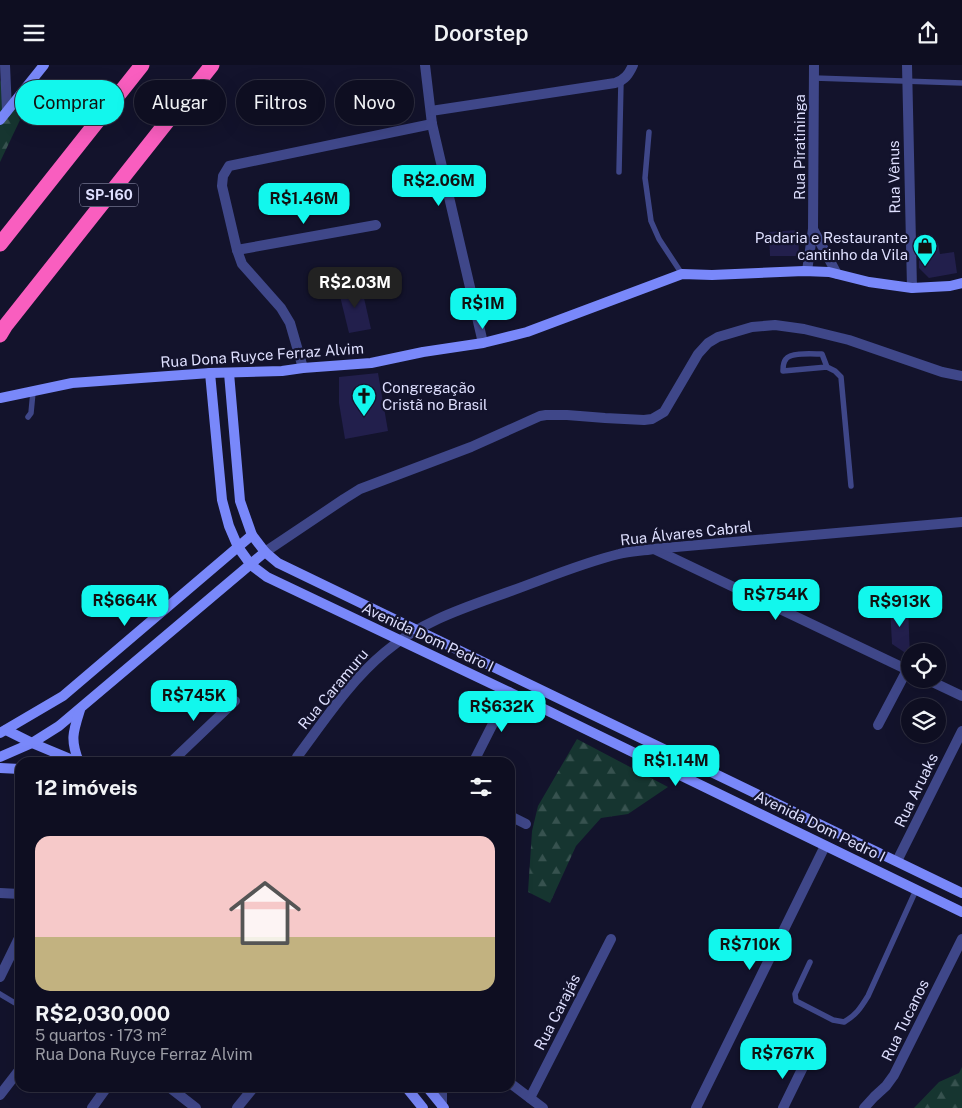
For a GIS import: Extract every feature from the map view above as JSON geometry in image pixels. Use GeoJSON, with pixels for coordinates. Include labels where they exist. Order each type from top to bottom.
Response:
{"type":"FeatureCollection","features":[{"type":"Feature","properties":{"kind":"highway"},"geometry":{"type":"LineString","coordinates":[[0,244],[142,65]]}},
{"type":"Feature","properties":{"kind":"highway","name":"SP-160"},"geometry":{"type":"LineString","coordinates":[[3,330],[212,65]]}},
{"type":"Feature","properties":{"kind":"street"},"geometry":{"type":"LineString","coordinates":[[3,115],[6,65]]}},
{"type":"Feature","properties":{"kind":"street"},"geometry":{"type":"LineString","coordinates":[[3,115],[44,65]]}},
{"type":"Feature","properties":{"kind":"street"},"geometry":{"type":"LineString","coordinates":[[425,65],[432,124],[483,343]]}},
{"type":"Feature","properties":{"kind":"street"},"geometry":{"type":"LineString","coordinates":[[431,111],[621,81],[626,77],[633,65]]}},
{"type":"Feature","properties":{"kind":"street","name":"Rua Piratininga"},"geometry":{"type":"LineString","coordinates":[[807,271],[813,229],[814,65]]}},
{"type":"Feature","properties":{"kind":"street","name":"Rua Vênus"},"geometry":{"type":"LineString","coordinates":[[907,65],[912,288]]}},
{"type":"Feature","properties":{"kind":"street"},"geometry":{"type":"LineString","coordinates":[[303,368],[290,323],[281,308],[242,264],[222,186],[222,176],[229,165],[432,124]]}},
{"type":"Feature","properties":{"kind":"street"},"geometry":{"type":"LineString","coordinates":[[237,250],[376,225]]}},
{"type":"Feature","properties":{"kind":"street","name":"Rua Piratininga"},"geometry":{"type":"LineString","coordinates":[[813,229],[837,274]]}},
{"type":"Feature","properties":{"kind":"street","name":"Rua Dona Ruyce Ferraz Alvim"},"geometry":{"type":"LineString","coordinates":[[0,398],[72,383],[210,373],[282,371],[371,363],[423,352],[483,343],[527,332],[682,274],[712,275],[807,271],[829,272],[912,288],[950,286],[962,283]]}},
{"type":"Feature","properties":{"kind":"street"},"geometry":{"type":"LineString","coordinates":[[0,757],[32,743],[59,727],[265,553],[360,489],[471,447],[540,416],[566,415],[644,421],[652,419],[664,411],[698,354],[708,343],[718,337],[752,327],[775,325],[804,329],[849,340],[942,372],[962,376]]}},
{"type":"Feature","properties":{"kind":"street","name":"Avenida Dom Pedro I"},"geometry":{"type":"LineString","coordinates":[[210,373],[222,500],[229,526],[238,547],[251,565],[267,577],[962,912]]}},
{"type":"Feature","properties":{"kind":"street","name":"Avenida Dom Pedro I"},"geometry":{"type":"LineString","coordinates":[[229,373],[240,501],[252,535],[265,553],[278,563],[962,893]]}},
{"type":"Feature","properties":{"kind":"street","name":"Rua Álvares Cabral"},"geometry":{"type":"LineString","coordinates":[[400,640],[417,629],[452,613],[582,565],[620,554],[653,549],[962,522]]}},
{"type":"Feature","properties":{"kind":"street"},"geometry":{"type":"LineString","coordinates":[[3,731],[63,696],[252,535]]}},
{"type":"Feature","properties":{"kind":"street"},"geometry":{"type":"LineString","coordinates":[[653,549],[901,667]]}},
{"type":"Feature","properties":{"kind":"street","name":"Rua Caramuru"},"geometry":{"type":"LineString","coordinates":[[300,757],[326,717],[354,682],[400,640]]}},
{"type":"Feature","properties":{"kind":"street"},"geometry":{"type":"LineString","coordinates":[[878,725],[901,683]]}},
{"type":"Feature","properties":{"kind":"street"},"geometry":{"type":"LineString","coordinates":[[945,688],[962,696]]}},
{"type":"Feature","properties":{"kind":"street"},"geometry":{"type":"LineString","coordinates":[[476,757],[509,692]]}},
{"type":"Feature","properties":{"kind":"street"},"geometry":{"type":"LineString","coordinates":[[176,757],[235,701]]}},
{"type":"Feature","properties":{"kind":"street"},"geometry":{"type":"LineString","coordinates":[[77,757],[73,743],[74,728],[80,710]]}},
{"type":"Feature","properties":{"kind":"street"},"geometry":{"type":"LineString","coordinates":[[3,731],[67,757]]}},
{"type":"Feature","properties":{"kind":"street","name":"Rua Aruaks"},"geometry":{"type":"LineString","coordinates":[[897,861],[962,731]]}},
{"type":"Feature","properties":{"kind":"street"},"geometry":{"type":"LineString","coordinates":[[0,769],[15,769]]}},
{"type":"Feature","properties":{"kind":"street"},"geometry":{"type":"LineString","coordinates":[[737,803],[744,787]]}},
{"type":"Feature","properties":{"kind":"street"},"geometry":{"type":"LineString","coordinates":[[515,818],[526,824]]}},
{"type":"Feature","properties":{"kind":"street"},"geometry":{"type":"LineString","coordinates":[[696,1108],[825,846]]}},
{"type":"Feature","properties":{"kind":"street"},"geometry":{"type":"LineString","coordinates":[[0,893],[15,894]]}},
{"type":"Feature","properties":{"kind":"street","name":"Rua Carajás"},"geometry":{"type":"LineString","coordinates":[[530,1098],[611,939]]}},
{"type":"Feature","properties":{"kind":"street","name":"Rua Tucanos"},"geometry":{"type":"LineString","coordinates":[[864,1108],[886,1087],[894,1075],[962,939]]}},
{"type":"Feature","properties":{"kind":"street"},"geometry":{"type":"LineString","coordinates":[[0,977],[15,946]]}},
{"type":"Feature","properties":{"kind":"street"},"geometry":{"type":"LineString","coordinates":[[784,1108],[805,1063]]}},
{"type":"Feature","properties":{"kind":"street"},"geometry":{"type":"LineString","coordinates":[[0,1095],[15,1076]]}},
{"type":"Feature","properties":{"kind":"street"},"geometry":{"type":"LineString","coordinates":[[515,1087],[543,1108]]}},
{"type":"Feature","properties":{"kind":"street"},"geometry":{"type":"LineString","coordinates":[[92,1108],[103,1092]]}},
{"type":"Feature","properties":{"kind":"street"},"geometry":{"type":"LineString","coordinates":[[175,1092],[196,1108]]}},
{"type":"Feature","properties":{"kind":"street"},"geometry":{"type":"LineString","coordinates":[[238,1108],[250,1092]]}},
{"type":"Feature","properties":{"kind":"street"},"geometry":{"type":"LineString","coordinates":[[410,1092],[423,1108]]}},
{"type":"Feature","properties":{"kind":"street"},"geometry":{"type":"LineString","coordinates":[[431,1092],[443,1107]]}},
{"type":"Feature","properties":{"kind":"street"},"geometry":{"type":"LineString","coordinates":[[442,1092],[443,1107]]}},
{"type":"Feature","properties":{"kind":"lane"},"geometry":{"type":"LineString","coordinates":[[814,78],[962,83]]}},
{"type":"Feature","properties":{"kind":"lane"},"geometry":{"type":"LineString","coordinates":[[619,172],[621,81]]}},
{"type":"Feature","properties":{"kind":"lane"},"geometry":{"type":"LineString","coordinates":[[649,132],[644,178],[651,221],[659,239],[682,274]]}},
{"type":"Feature","properties":{"kind":"lane"},"geometry":{"type":"LineString","coordinates":[[827,367],[822,354],[790,355],[786,359],[783,371],[827,367],[841,377],[851,486]]}},
{"type":"Feature","properties":{"kind":"lane"},"geometry":{"type":"LineString","coordinates":[[28,417],[31,413],[32,392]]}},
{"type":"Feature","properties":{"kind":"lane"},"geometry":{"type":"LineString","coordinates":[[810,962],[796,994],[796,1001],[833,1020],[844,1022],[854,1016],[868,996],[916,890]]}},
{"type":"Feature","properties":{"kind":"lane"},"geometry":{"type":"LineString","coordinates":[[0,994],[15,1003]]}},
{"type":"Feature","properties":{"kind":"green space"},"geometry":{"type":"Polygon","coordinates":[[[0,80],[15,110],[15,125],[18,125],[0,162],[0,80]]]}},
{"type":"Feature","properties":{"kind":"green space"},"geometry":{"type":"Polygon","coordinates":[[[577,739],[668,787],[628,814],[601,818],[576,846],[550,903],[528,892],[532,831],[538,806],[577,739]]]}},
{"type":"Feature","properties":{"kind":"green space"},"geometry":{"type":"Polygon","coordinates":[[[962,1067],[962,1108],[914,1108],[939,1082],[959,1073],[962,1067]]]}},
{"type":"Feature","properties":{"kind":"building"},"geometry":{"type":"Polygon","coordinates":[[[798,230],[799,256],[770,256],[769,232],[798,230]]]}},
{"type":"Feature","properties":{"kind":"building"},"geometry":{"type":"Polygon","coordinates":[[[928,243],[938,243],[940,254],[954,252],[957,273],[929,278],[919,268],[919,249],[928,248],[928,243]]]}},
{"type":"Feature","properties":{"kind":"building"},"geometry":{"type":"Polygon","coordinates":[[[338,288],[362,289],[371,329],[349,333],[338,288]]]}},
{"type":"Feature","properties":{"kind":"building","name":"Congregação Cristã no Brasil"},"geometry":{"type":"Polygon","coordinates":[[[378,373],[388,431],[345,439],[339,403],[339,377],[378,373]]]}},
{"type":"Feature","properties":{"kind":"building"},"geometry":{"type":"Polygon","coordinates":[[[908,606],[909,643],[901,643],[901,650],[892,644],[890,607],[908,606]]]}},
{"type":"Feature","properties":{"kind":"place","name":"Padaria e Restaurante cantinho da Vila"},"geometry":{"type":"Point","coordinates":[925,267]}},
{"type":"Feature","properties":{"kind":"place","name":"Congregação Cristã no Brasil"},"geometry":{"type":"Point","coordinates":[364,417]}}]}
